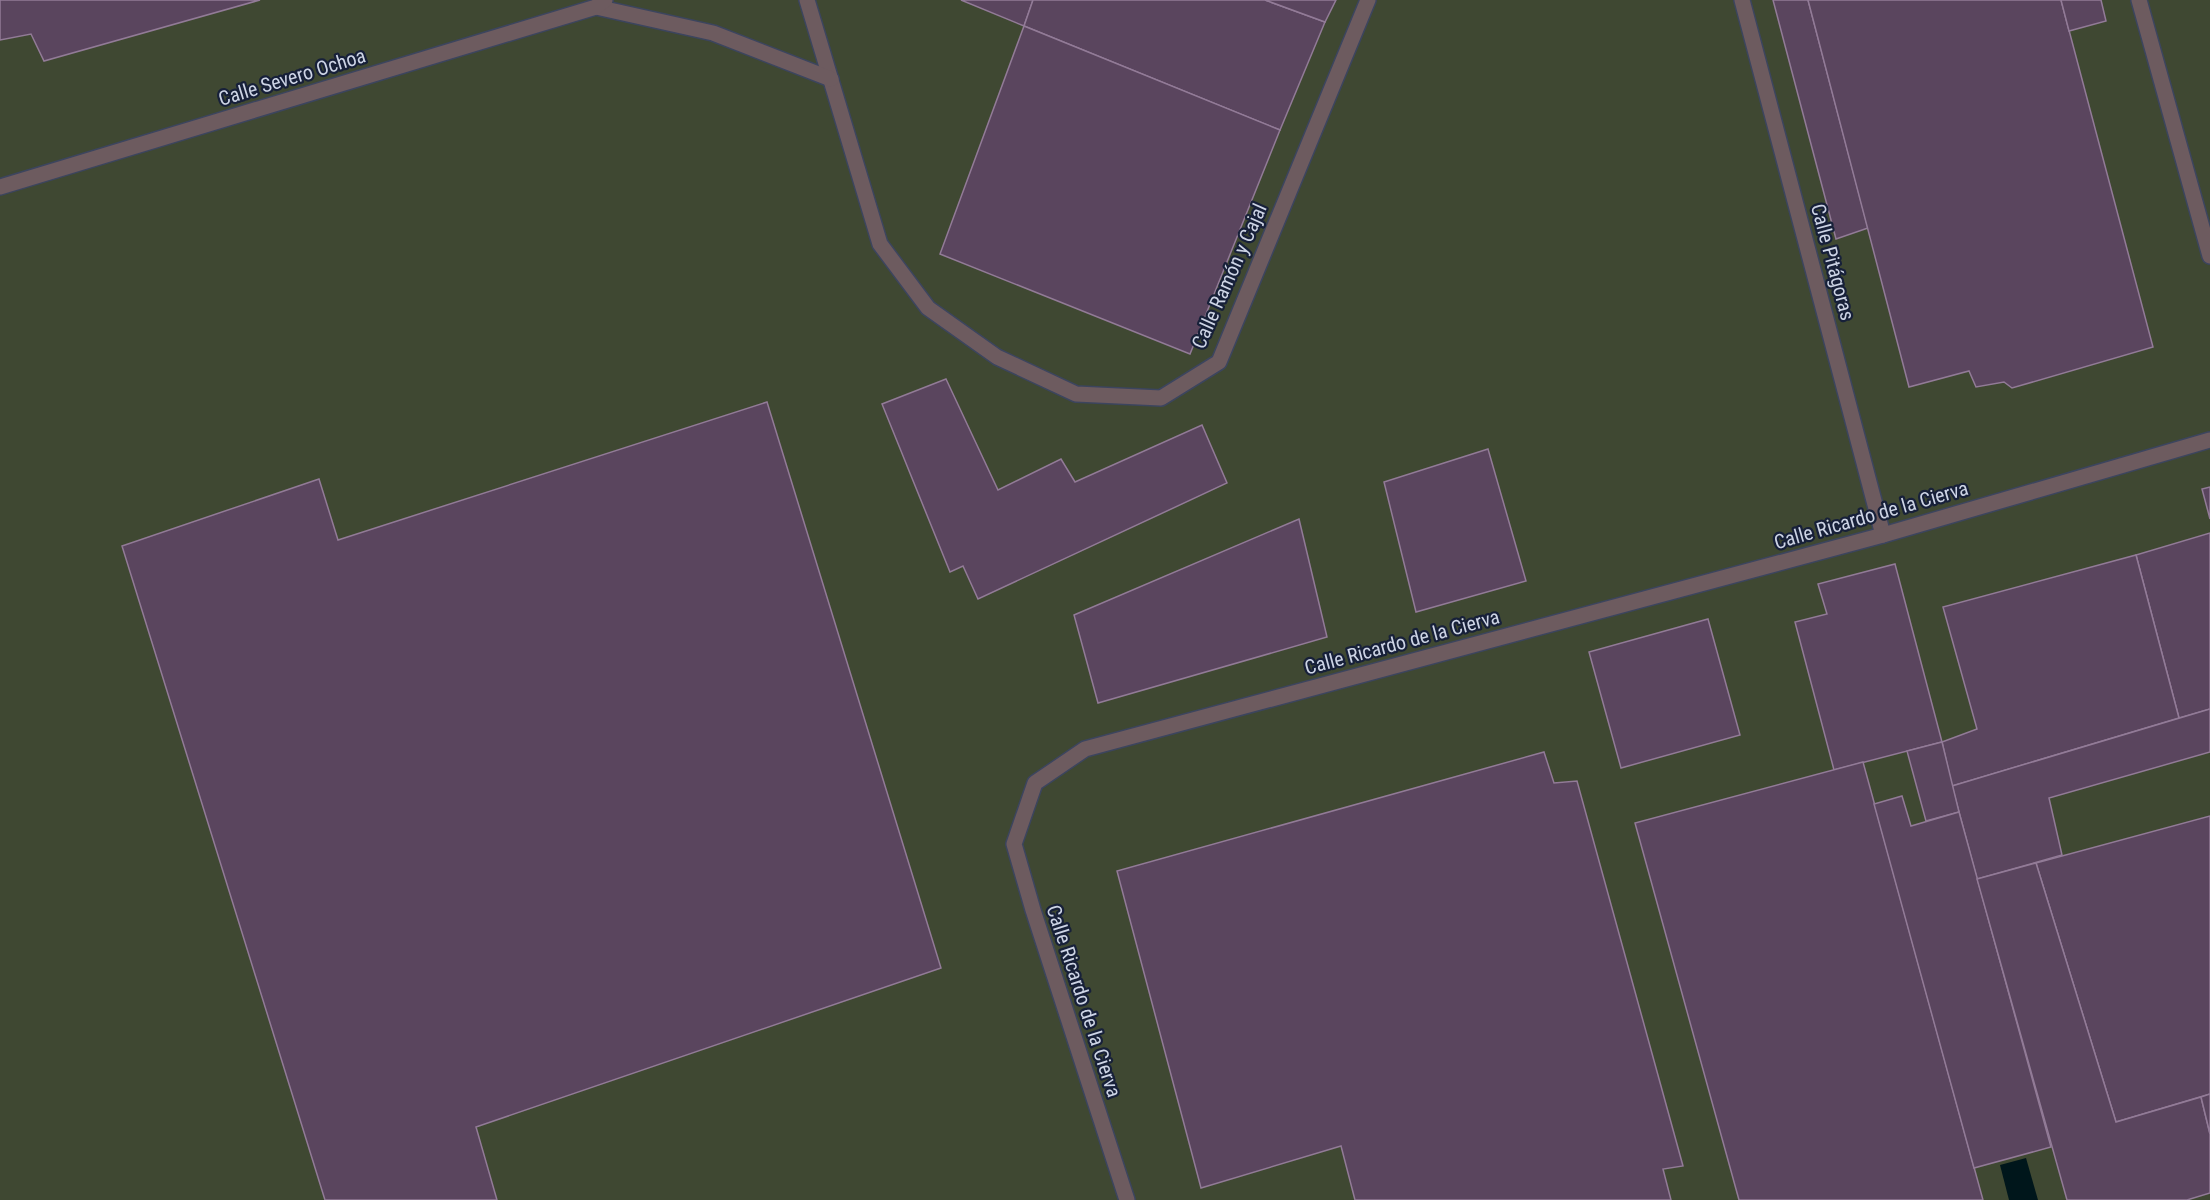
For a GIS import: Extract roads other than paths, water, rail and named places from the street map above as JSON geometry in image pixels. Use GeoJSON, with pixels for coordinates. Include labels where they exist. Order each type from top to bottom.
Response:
{"type":"FeatureCollection","features":[{"type":"Feature","properties":{"kind":"street","name":"Calle Ramón y Cajal"},"geometry":{"type":"LineString","coordinates":[[807,0],[880,244],[928,308],[997,357],[1076,394],[1161,398],[1219,362],[1368,0]]}},
{"type":"Feature","properties":{"kind":"street","name":"Calle Pitágoras"},"geometry":{"type":"LineString","coordinates":[[1742,0],[1883,535]]}},
{"type":"Feature","properties":{"kind":"street"},"geometry":{"type":"LineString","coordinates":[[2139,0],[2210,256]]}},
{"type":"Feature","properties":{"kind":"street","name":"Calle Severo Ochoa"},"geometry":{"type":"LineString","coordinates":[[0,187],[601,3],[713,33],[831,79]]}},
{"type":"Feature","properties":{"kind":"street","name":"Calle Ricardo de la Cierva"},"geometry":{"type":"LineString","coordinates":[[1127,1200],[1033,910],[1014,844],[1035,783],[1085,749],[1883,535],[2210,440]]}},
{"type":"Feature","properties":{"kind":"water"},"geometry":{"type":"Polygon","coordinates":[[[2026,1158],[2038,1200],[2009,1200],[2000,1165],[2026,1158]]]}}]}
